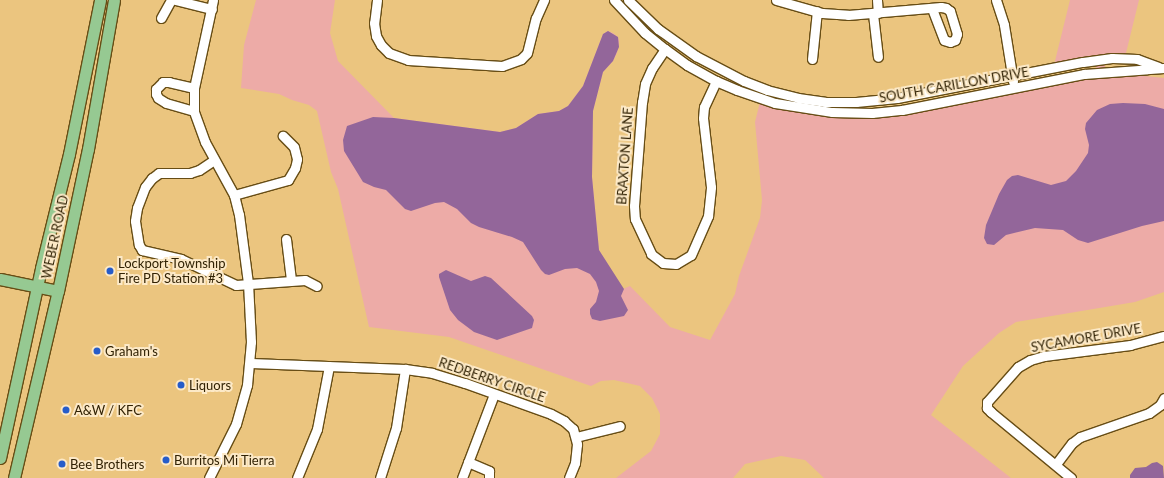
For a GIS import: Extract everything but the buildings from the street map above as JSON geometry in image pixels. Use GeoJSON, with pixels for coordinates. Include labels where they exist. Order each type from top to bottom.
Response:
{"type":"FeatureCollection","features":[{"type":"Feature","properties":{"kind":"main road","name":"WEBER ROAD"},"geometry":{"type":"LineString","coordinates":[[0,458],[37,286],[69,154],[100,0]]}},
{"type":"Feature","properties":{"kind":"main road","name":"WEBER ROAD"},"geometry":{"type":"LineString","coordinates":[[14,478],[58,291],[88,149],[114,0]]}},
{"type":"Feature","properties":{"kind":"main road"},"geometry":{"type":"LineString","coordinates":[[0,279],[58,291]]}},
{"type":"Feature","properties":{"kind":"street"},"geometry":{"type":"LineString","coordinates":[[161,18],[170,0]]}},
{"type":"Feature","properties":{"kind":"street"},"geometry":{"type":"LineString","coordinates":[[175,0],[212,4],[194,88],[194,111],[198,125],[214,160],[234,195],[242,233],[248,283],[252,342],[251,363],[236,424],[209,478]]}},
{"type":"Feature","properties":{"kind":"street"},"geometry":{"type":"LineString","coordinates":[[377,0],[374,23],[376,36],[381,45],[389,53],[408,60],[502,66],[521,59],[527,53],[536,18],[544,0]]}},
{"type":"Feature","properties":{"kind":"street","name":"SOUTH CARILLON DRIVE"},"geometry":{"type":"LineString","coordinates":[[614,0],[644,33],[687,65],[716,81],[775,103],[832,112],[872,113],[902,110],[1084,74],[1164,68]]}},
{"type":"Feature","properties":{"kind":"street","name":"SOUTH CARILLON DRIVE"},"geometry":{"type":"LineString","coordinates":[[628,0],[658,29],[696,56],[744,81],[767,90],[798,98],[825,102],[856,102],[897,98],[1083,62],[1112,58],[1137,59],[1164,68]]}},
{"type":"Feature","properties":{"kind":"street"},"geometry":{"type":"LineString","coordinates":[[776,0],[817,11],[848,15],[932,8]]}},
{"type":"Feature","properties":{"kind":"street"},"geometry":{"type":"LineString","coordinates":[[877,0],[875,13],[878,57]]}},
{"type":"Feature","properties":{"kind":"street"},"geometry":{"type":"LineString","coordinates":[[996,0],[1004,25],[1014,88]]}},
{"type":"Feature","properties":{"kind":"street"},"geometry":{"type":"LineString","coordinates":[[812,59],[817,11]]}},
{"type":"Feature","properties":{"kind":"street","name":"BRAXTON LANE"},"geometry":{"type":"LineString","coordinates":[[665,49],[652,68],[645,84],[642,102],[634,206],[635,219],[651,254],[663,263],[676,264],[691,255],[708,216],[711,187],[703,113],[704,107],[716,81]]}},
{"type":"Feature","properties":{"kind":"street"},"geometry":{"type":"LineString","coordinates":[[194,88],[163,82],[156,89],[158,98],[166,103],[194,111]]}},
{"type":"Feature","properties":{"kind":"street"},"geometry":{"type":"LineString","coordinates":[[234,195],[288,180],[295,168],[297,159],[294,147],[283,136]]}},
{"type":"Feature","properties":{"kind":"street"},"geometry":{"type":"LineString","coordinates":[[214,160],[199,170],[190,173],[159,174],[152,178],[145,187],[137,208],[136,239],[142,250],[180,259],[236,285],[305,280],[317,286]]}},
{"type":"Feature","properties":{"kind":"street"},"geometry":{"type":"LineString","coordinates":[[286,239],[291,280]]}},
{"type":"Feature","properties":{"kind":"street","name":"SYCAMORE DRIVE"},"geometry":{"type":"LineString","coordinates":[[1056,464],[987,408],[987,402],[1008,377],[1018,367],[1030,360],[1044,356],[1130,345],[1163,338]]}},
{"type":"Feature","properties":{"kind":"street","name":"REDBERRY CIRCLE"},"geometry":{"type":"LineString","coordinates":[[251,363],[405,369],[432,373],[494,394],[564,421],[573,429],[576,437]]}},
{"type":"Feature","properties":{"kind":"street"},"geometry":{"type":"LineString","coordinates":[[297,478],[317,429],[329,366]]}},
{"type":"Feature","properties":{"kind":"street"},"geometry":{"type":"LineString","coordinates":[[380,478],[396,428],[405,369]]}},
{"type":"Feature","properties":{"kind":"street"},"geometry":{"type":"LineString","coordinates":[[464,477],[468,462],[494,394]]}},
{"type":"Feature","properties":{"kind":"street"},"geometry":{"type":"LineString","coordinates":[[1071,478],[1056,464],[1072,443],[1080,437],[1149,413],[1160,405],[1164,398]]}},
{"type":"Feature","properties":{"kind":"street"},"geometry":{"type":"LineString","coordinates":[[569,478],[575,463],[577,444],[576,437],[620,426]]}},
{"type":"Feature","properties":{"kind":"street"},"geometry":{"type":"LineString","coordinates":[[468,462],[489,471],[489,478]]}},
{"type":"Feature","properties":{"kind":"shaded area"},"geometry":{"type":"Polygon","coordinates":[[[256,0],[335,0],[330,33],[338,61],[394,118],[500,132],[516,128],[538,114],[559,111],[568,106],[583,86],[603,34],[608,31],[613,33],[618,37],[619,41],[617,53],[613,61],[603,72],[593,111],[592,122],[592,177],[599,250],[623,289],[630,286],[670,327],[710,340],[735,294],[739,276],[760,218],[762,200],[755,122],[760,102],[793,111],[823,115],[912,112],[1097,77],[1095,56],[1054,65],[1070,0],[1139,0],[1126,53],[1105,55],[1105,76],[1126,74],[1164,78],[1164,292],[1135,302],[1016,322],[999,333],[963,366],[931,415],[1011,478],[824,478],[805,460],[781,456],[745,464],[733,478],[616,478],[651,451],[660,434],[660,414],[652,398],[640,386],[614,380],[601,381],[591,386],[449,337],[369,327],[338,189],[331,172],[317,111],[309,105],[279,94],[241,88],[244,45],[256,0]]]}},
{"type":"Feature","properties":{"kind":"shaded area"},"geometry":{"type":"Polygon","coordinates":[[[608,31],[618,37],[619,47],[613,61],[603,72],[593,111],[592,177],[599,250],[624,289],[621,296],[628,310],[624,316],[600,321],[592,319],[590,314],[590,309],[596,302],[599,291],[596,282],[590,274],[577,268],[565,269],[549,275],[545,274],[523,242],[471,223],[457,209],[444,202],[435,203],[411,211],[405,209],[386,190],[363,182],[344,151],[343,140],[347,126],[373,117],[394,118],[500,132],[516,128],[538,114],[559,111],[568,106],[583,86],[603,34],[608,31]]]}},
{"type":"Feature","properties":{"kind":"shaded area"},"geometry":{"type":"Polygon","coordinates":[[[1110,104],[1145,104],[1164,109],[1164,221],[1142,226],[1088,243],[1078,240],[1063,230],[1035,228],[1006,235],[994,245],[987,244],[984,238],[986,225],[999,194],[1007,180],[1012,176],[1018,175],[1051,185],[1066,181],[1076,171],[1088,153],[1089,145],[1085,129],[1086,123],[1097,110],[1110,104]]]}},
{"type":"Feature","properties":{"kind":"shaded area"},"geometry":{"type":"Polygon","coordinates":[[[446,270],[471,281],[485,276],[491,278],[532,316],[534,320],[532,328],[497,340],[474,332],[458,320],[450,310],[439,277],[439,274],[446,270]]]}},
{"type":"Feature","properties":{"kind":"shaded area"},"geometry":{"type":"Polygon","coordinates":[[[1157,462],[1163,466],[1164,478],[1130,478],[1130,475],[1135,468],[1146,467],[1157,462]]]}},
{"type":"Feature","properties":{"kind":"place","name":"Lockport Township Fire PD Station #3"},"geometry":{"type":"Point","coordinates":[110,271]}},
{"type":"Feature","properties":{"kind":"place","name":"Graham's"},"geometry":{"type":"Point","coordinates":[97,351]}},
{"type":"Feature","properties":{"kind":"place","name":"Liquors"},"geometry":{"type":"Point","coordinates":[181,385]}},
{"type":"Feature","properties":{"kind":"place","name":"A&W / KFC"},"geometry":{"type":"Point","coordinates":[66,410]}},
{"type":"Feature","properties":{"kind":"place","name":"Burritos Mi Tierra"},"geometry":{"type":"Point","coordinates":[166,460]}},
{"type":"Feature","properties":{"kind":"place","name":"Bee Brothers"},"geometry":{"type":"Point","coordinates":[62,464]}}]}
